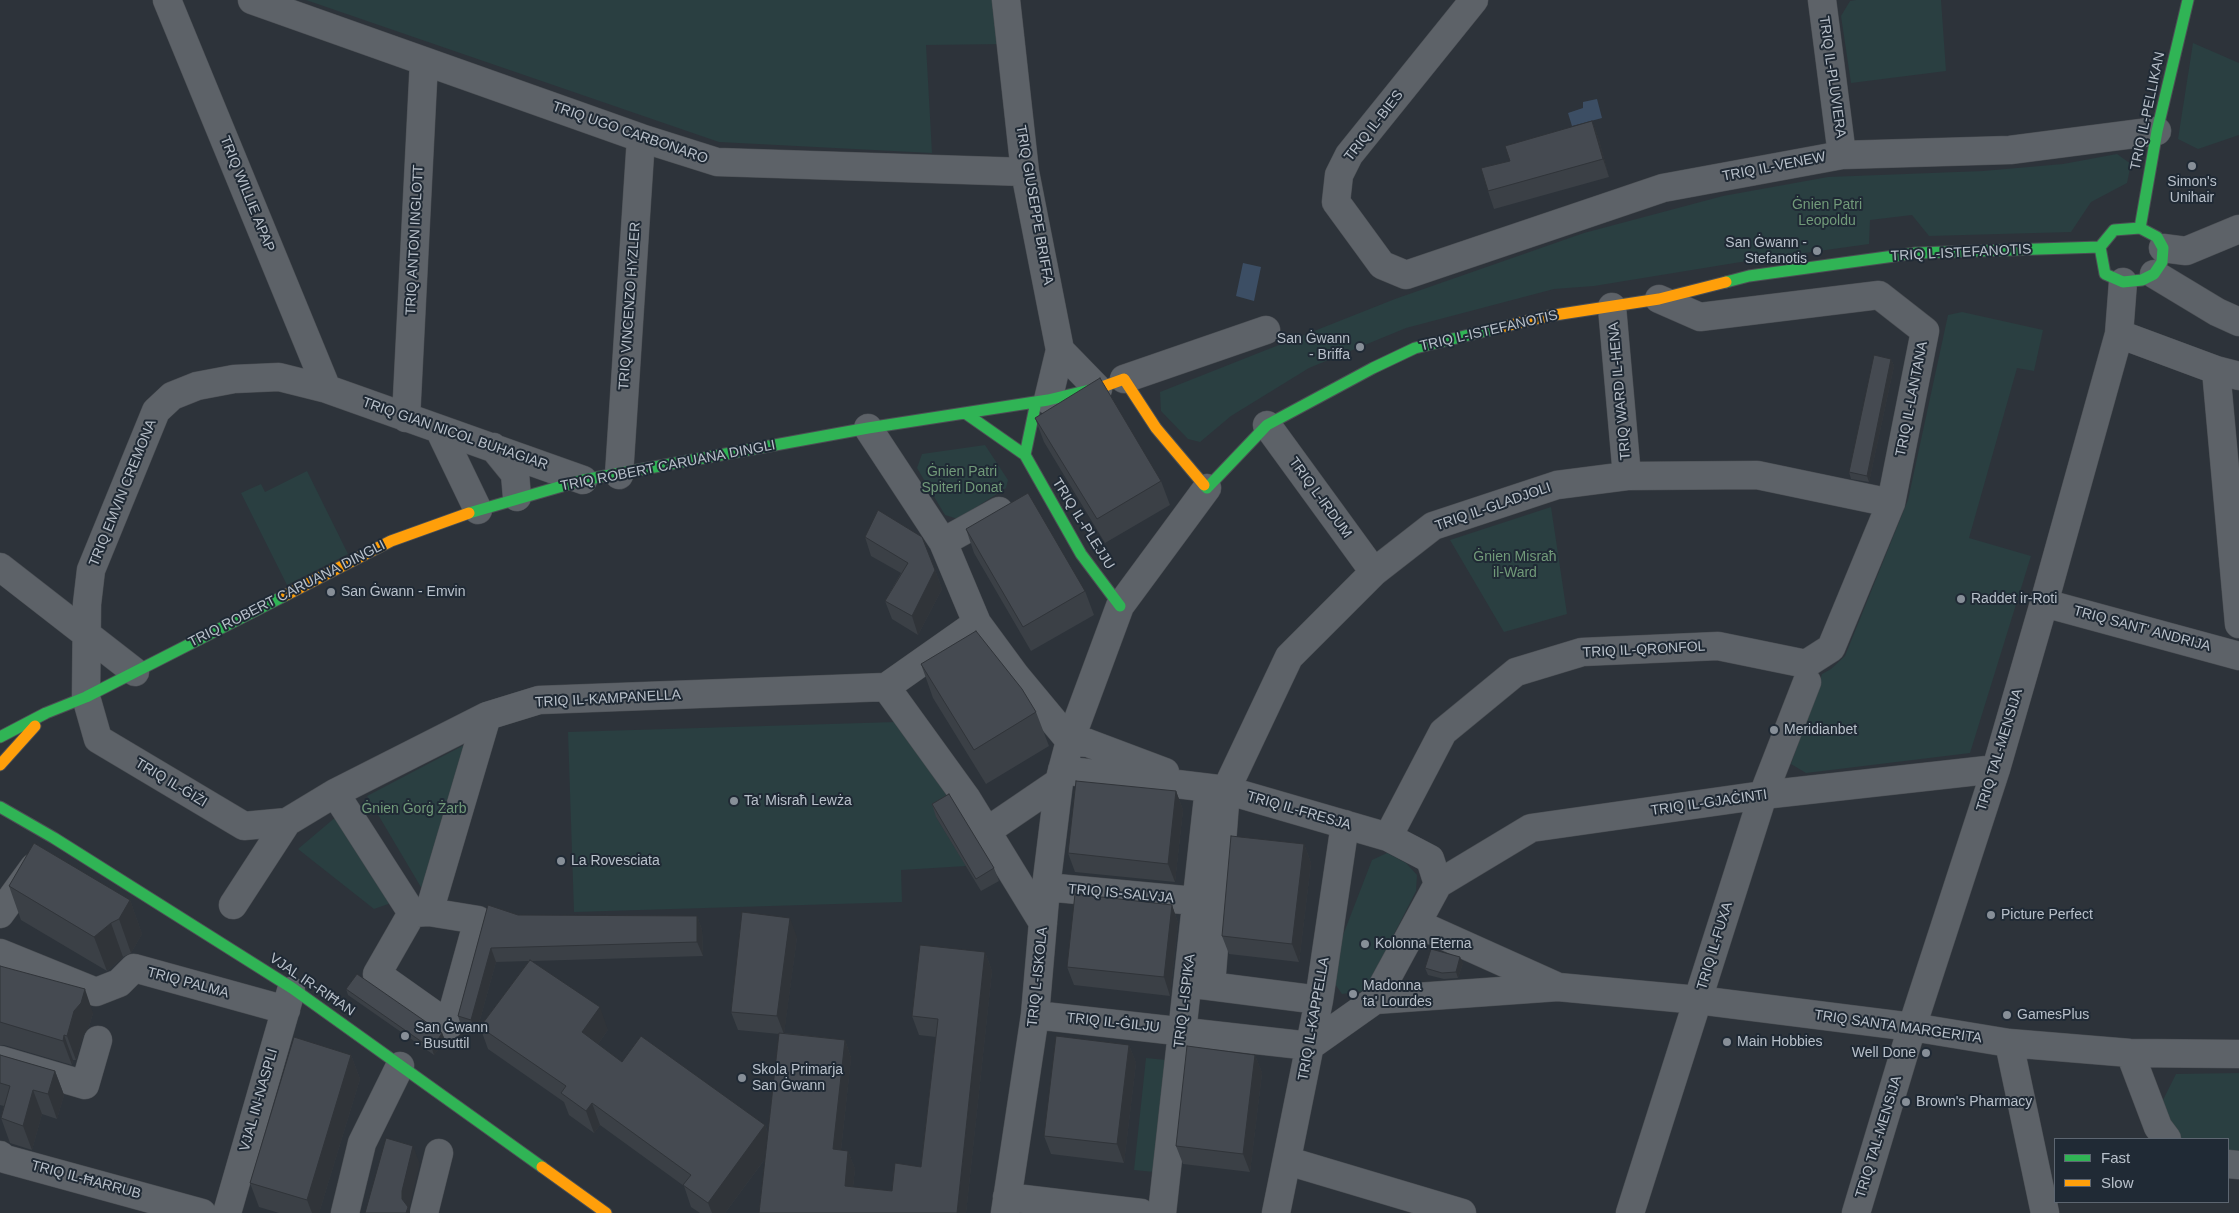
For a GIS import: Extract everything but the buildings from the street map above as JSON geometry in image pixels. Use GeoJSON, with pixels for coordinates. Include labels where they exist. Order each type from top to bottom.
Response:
{"type":"FeatureCollection","features":[{"type":"Feature","properties":{"kind":"street","name":"TRIQ WILLIE APAP"},"geometry":{"type":"LineString","coordinates":[[167,0],[327,389]]}},
{"type":"Feature","properties":{"kind":"street","name":"TRIQ UGO CARBONARO"},"geometry":{"type":"LineString","coordinates":[[252,0],[641,138],[717,162],[1025,172]]}},
{"type":"Feature","properties":{"kind":"street","name":"TRIQ GIUSEPPE BRIFFA"},"geometry":{"type":"LineString","coordinates":[[1006,0],[1025,172],[1060,350],[1042,401]]}},
{"type":"Feature","properties":{"kind":"street","name":"TRIQ IL-BIES"},"geometry":{"type":"LineString","coordinates":[[1406,274],[1382,265],[1336,202],[1339,175],[1349,155],[1474,0]]}},
{"type":"Feature","properties":{"kind":"street","name":"TRIQ IL-PLUVIERA"},"geometry":{"type":"LineString","coordinates":[[1822,0],[1842,155]]}},
{"type":"Feature","properties":{"kind":"street","name":"TRIQ IL-PELLIKAN"},"geometry":{"type":"LineString","coordinates":[[2140,228],[2157,131],[2188,0]]}},
{"type":"Feature","properties":{"kind":"street","name":"TRIQ ANTON INGLOTT"},"geometry":{"type":"LineString","coordinates":[[406,418],[424,61]]}},
{"type":"Feature","properties":{"kind":"street","name":"TRIQ IL-VENEW"},"geometry":{"type":"LineString","coordinates":[[1406,274],[1663,188],[1842,155],[2010,150],[2157,131]]}},
{"type":"Feature","properties":{"kind":"street","name":"TRIQ VINCENZO HYZLER"},"geometry":{"type":"LineString","coordinates":[[618,475],[641,138]]}},
{"type":"Feature","properties":{"kind":"street"},"geometry":{"type":"LineString","coordinates":[[2140,228],[2157,237],[2162,248],[2162,262],[2154,274],[2142,280],[2123,282],[2105,274],[2100,247],[2114,230],[2140,228]]}},
{"type":"Feature","properties":{"kind":"street"},"geometry":{"type":"LineString","coordinates":[[2162,248],[2186,251],[2239,229]]}},
{"type":"Feature","properties":{"kind":"street","name":"TRIQ L-ISTEFANOTIS"},"geometry":{"type":"LineString","coordinates":[[1070,741],[1120,606],[1207,488],[1267,425],[1373,368],[1415,348],[1548,316],[1659,299],[1749,276],[1916,253],[2100,247]]}},
{"type":"Feature","properties":{"kind":"street"},"geometry":{"type":"LineString","coordinates":[[2154,274],[2218,312],[2239,322]]}},
{"type":"Feature","properties":{"kind":"street","name":"TRIQ TAL-MENSIJA"},"geometry":{"type":"LineString","coordinates":[[1856,1213],[1912,1027],[1996,769],[2044,603],[2119,334],[2123,282]]}},
{"type":"Feature","properties":{"kind":"street","name":"TRIQ IL-LANTANA"},"geometry":{"type":"LineString","coordinates":[[1659,299],[1700,316],[1878,295],[1925,330],[1891,503],[1831,648],[1807,673]]}},
{"type":"Feature","properties":{"kind":"street","name":"TRIQ WARD IL-HENA"},"geometry":{"type":"LineString","coordinates":[[1612,307],[1627,476]]}},
{"type":"Feature","properties":{"kind":"street","name":"TRIQ ROBERT CARUANA DINGLI"},"geometry":{"type":"LineString","coordinates":[[0,737],[46,713],[86,697],[391,541],[517,497],[583,480],[868,428],[1042,401],[1098,389],[1266,330]]}},
{"type":"Feature","properties":{"kind":"street"},"geometry":{"type":"LineString","coordinates":[[2119,334],[2228,373],[2239,624]]}},
{"type":"Feature","properties":{"kind":"street"},"geometry":{"type":"LineString","coordinates":[[1060,350],[1098,389]]}},
{"type":"Feature","properties":{"kind":"street","name":"TRIQ EMVIN CREMONA"},"geometry":{"type":"LineString","coordinates":[[86,697],[88,604],[91,570],[156,411],[172,396],[197,386],[234,379],[279,377],[327,389]]}},
{"type":"Feature","properties":{"kind":"street"},"geometry":{"type":"LineString","coordinates":[[1124,379],[1156,428],[1207,488]]}},
{"type":"Feature","properties":{"kind":"street","name":"TRIQ GIAN NICOL BUHAGIAR"},"geometry":{"type":"LineString","coordinates":[[327,389],[583,480]]}},
{"type":"Feature","properties":{"kind":"street"},"geometry":{"type":"LineString","coordinates":[[1025,455],[1042,401]]}},
{"type":"Feature","properties":{"kind":"street","name":"TRIQ IL-PLEJJU"},"geometry":{"type":"LineString","coordinates":[[966,413],[1025,455],[1028,495],[1082,554],[1120,606]]}},
{"type":"Feature","properties":{"kind":"street","name":"TRIQ L-IRDUM"},"geometry":{"type":"LineString","coordinates":[[1267,425],[1374,572]]}},
{"type":"Feature","properties":{"kind":"street"},"geometry":{"type":"LineString","coordinates":[[868,428],[944,542],[977,623],[1016,676],[1070,741]]}},
{"type":"Feature","properties":{"kind":"street"},"geometry":{"type":"LineString","coordinates":[[439,429],[478,510]]}},
{"type":"Feature","properties":{"kind":"street"},"geometry":{"type":"LineString","coordinates":[[493,447],[515,474],[517,497]]}},
{"type":"Feature","properties":{"kind":"street","name":"TRIQ IL-GLADJOLI"},"geometry":{"type":"LineString","coordinates":[[1217,789],[1289,657],[1374,572],[1433,526],[1556,485],[1627,476],[1757,475],[1891,503]]}},
{"type":"Feature","properties":{"kind":"street"},"geometry":{"type":"LineString","coordinates":[[944,542],[1028,495]]}},
{"type":"Feature","properties":{"kind":"street"},"geometry":{"type":"LineString","coordinates":[[0,567],[134,672]]}},
{"type":"Feature","properties":{"kind":"street","name":"TRIQ SANT' ANDRIJA"},"geometry":{"type":"LineString","coordinates":[[2044,603],[2239,656]]}},
{"type":"Feature","properties":{"kind":"street"},"geometry":{"type":"LineString","coordinates":[[977,623],[886,687],[967,799],[1043,923]]}},
{"type":"Feature","properties":{"kind":"street","name":"TRIQ IL-QRONFOL"},"geometry":{"type":"LineString","coordinates":[[1388,837],[1443,732],[1516,672],[1582,652],[1718,646],[1807,673]]}},
{"type":"Feature","properties":{"kind":"street","name":"TRIQ IL-FUXA"},"geometry":{"type":"LineString","coordinates":[[1630,1213],[1763,795],[1807,673]]}},
{"type":"Feature","properties":{"kind":"street","name":"TRIQ IL-KAMPANELLA"},"geometry":{"type":"LineString","coordinates":[[233,905],[287,822],[336,793],[487,716],[539,700],[886,687]]}},
{"type":"Feature","properties":{"kind":"street","name":"TRIQ IL-ĠIŻI"},"geometry":{"type":"LineString","coordinates":[[86,697],[98,739],[244,826],[287,822]]}},
{"type":"Feature","properties":{"kind":"street","name":"TRIQ ROBERT CARUANA DINGLI"},"geometry":{"type":"LineString","coordinates":[[0,765],[46,713]]}},
{"type":"Feature","properties":{"kind":"street"},"geometry":{"type":"LineString","coordinates":[[336,793],[421,913],[487,716]]}},
{"type":"Feature","properties":{"kind":"street","name":"TRIQ IL-FRESJA"},"geometry":{"type":"LineString","coordinates":[[1070,741],[1088,744],[1217,789],[1388,837]]}},
{"type":"Feature","properties":{"kind":"street","name":"TRIQ L-ISKOLA"},"geometry":{"type":"LineString","coordinates":[[1006,1205],[1035,1015],[1046,887],[1061,776],[1070,741]]}},
{"type":"Feature","properties":{"kind":"street","name":"TRIQ IL-GJAĊINTI"},"geometry":{"type":"LineString","coordinates":[[1438,884],[1532,828],[1763,795],[1996,769]]}},
{"type":"Feature","properties":{"kind":"street"},"geometry":{"type":"LineString","coordinates":[[987,831],[1061,776]]}},
{"type":"Feature","properties":{"kind":"street","name":"TRIQ IL-FRESJA"},"geometry":{"type":"LineString","coordinates":[[1061,776],[1217,789]]}},
{"type":"Feature","properties":{"kind":"street","name":"TRIQ L-ISPIKA"},"geometry":{"type":"LineString","coordinates":[[1199,985],[1195,901],[1217,789]]}},
{"type":"Feature","properties":{"kind":"street","name":"TRIQ L-ISPIKA"},"geometry":{"type":"LineString","coordinates":[[1162,1213],[1181,1031],[1199,985],[1217,789]]}},
{"type":"Feature","properties":{"kind":"street","name":"VJAL IR-RIĦAN"},"geometry":{"type":"LineString","coordinates":[[0,807],[54,838],[289,999],[400,1066],[606,1213]]}},
{"type":"Feature","properties":{"kind":"street","name":"TRIQ IL-KAPPELLA"},"geometry":{"type":"LineString","coordinates":[[1276,1213],[1319,1000],[1345,824]]}},
{"type":"Feature","properties":{"kind":"street"},"geometry":{"type":"LineString","coordinates":[[1310,1046],[1375,1000],[1418,924],[1438,884],[1430,859],[1388,837]]}},
{"type":"Feature","properties":{"kind":"street"},"geometry":{"type":"LineString","coordinates":[[0,914],[54,838]]}},
{"type":"Feature","properties":{"kind":"street","name":"TRIQ IS-SALVJA"},"geometry":{"type":"LineString","coordinates":[[1046,887],[1195,901]]}},
{"type":"Feature","properties":{"kind":"street","name":"TRIQ SANTA MARGERITA"},"geometry":{"type":"LineString","coordinates":[[1418,924],[1558,987]]}},
{"type":"Feature","properties":{"kind":"street","name":"TRIQ PALMA"},"geometry":{"type":"LineString","coordinates":[[0,953],[96,992],[119,983],[134,968],[289,999]]}},
{"type":"Feature","properties":{"kind":"street"},"geometry":{"type":"LineString","coordinates":[[1199,985],[1319,1000]]}},
{"type":"Feature","properties":{"kind":"street","name":"TRIQ SANTA MARGERITA"},"geometry":{"type":"LineString","coordinates":[[1375,1000],[1558,987],[1698,1000],[1912,1027],[2008,1043],[2130,1053],[2239,1054]]}},
{"type":"Feature","properties":{"kind":"street","name":"VJAL IN-NASPLI"},"geometry":{"type":"LineString","coordinates":[[227,1213],[289,999]]}},
{"type":"Feature","properties":{"kind":"street","name":"TRIQ IL-ĠILJU"},"geometry":{"type":"LineString","coordinates":[[1035,1015],[1310,1046]]}},
{"type":"Feature","properties":{"kind":"street"},"geometry":{"type":"LineString","coordinates":[[0,1060],[85,1085],[98,1040]]}},
{"type":"Feature","properties":{"kind":"street"},"geometry":{"type":"LineString","coordinates":[[2008,1043],[2045,1213]]}},
{"type":"Feature","properties":{"kind":"street"},"geometry":{"type":"LineString","coordinates":[[2130,1053],[2158,1127],[2166,1138]]}},
{"type":"Feature","properties":{"kind":"street"},"geometry":{"type":"LineString","coordinates":[[344,1213],[362,1143],[400,1066]]}},
{"type":"Feature","properties":{"kind":"street"},"geometry":{"type":"LineString","coordinates":[[424,1213],[440,1153]]}},
{"type":"Feature","properties":{"kind":"street","name":"TRIQ IL-ĦARRUB"},"geometry":{"type":"LineString","coordinates":[[0,1155],[5,1159],[202,1213]]}},
{"type":"Feature","properties":{"kind":"street"},"geometry":{"type":"LineString","coordinates":[[1288,1161],[1462,1213]]}},
{"type":"Feature","properties":{"kind":"street","name":"VJAL IR-RIĦAN"},"geometry":{"type":"LineString","coordinates":[[596,1205],[612,1213]]}},
{"type":"Feature","properties":{"kind":"street"},"geometry":{"type":"LineString","coordinates":[[1006,1205],[1141,1213]]}},
{"type":"Feature","properties":{"kind":"green space"},"geometry":{"type":"Polygon","coordinates":[[[306,0],[1001,0],[1005,44],[926,45],[932,153],[719,142],[306,0]]]}},
{"type":"Feature","properties":{"kind":"green space"},"geometry":{"type":"Polygon","coordinates":[[[1941,0],[1946,71],[1851,83],[1841,16],[1850,1],[1941,0]]]}},
{"type":"Feature","properties":{"kind":"green space"},"geometry":{"type":"Polygon","coordinates":[[[2193,43],[2239,63],[2239,135],[2198,149],[2178,139],[2193,43]]]}},
{"type":"Feature","properties":{"kind":"green space","name":"Ġnien Patri Leopoldu"},"geometry":{"type":"Polygon","coordinates":[[[2117,154],[2131,164],[2127,183],[2091,202],[2071,232],[1929,236],[1912,215],[1870,220],[1869,244],[1747,261],[1594,286],[1554,289],[1406,328],[1309,368],[1231,416],[1200,442],[1188,439],[1161,411],[1160,392],[1395,299],[1584,233],[1723,196],[1828,177],[1983,171],[2063,164],[2117,154]]]}},
{"type":"Feature","properties":{"kind":"green space"},"geometry":{"type":"Polygon","coordinates":[[[1962,312],[2043,330],[2034,371],[2017,368],[1969,538],[2031,556],[1970,753],[1806,773],[1791,764],[1822,674],[1831,669],[1845,656],[1908,500],[1948,315],[1962,312]]]}},
{"type":"Feature","properties":{"kind":"green space","name":"Ġnien Patri Spiteri Donat"},"geometry":{"type":"Polygon","coordinates":[[[985,445],[1008,480],[1006,488],[958,519],[945,515],[917,468],[922,454],[985,445]]]}},
{"type":"Feature","properties":{"kind":"green space"},"geometry":{"type":"Polygon","coordinates":[[[307,471],[348,554],[287,585],[241,493],[261,484],[265,492],[307,471]]]}},
{"type":"Feature","properties":{"kind":"green space","name":"Ġnien Misraħ il-Ward"},"geometry":{"type":"Polygon","coordinates":[[[1551,507],[1567,614],[1504,632],[1450,540],[1551,507]]]}},
{"type":"Feature","properties":{"kind":"green space","name":"Ta' Misraħ Lewża"},"geometry":{"type":"Polygon","coordinates":[[[896,722],[954,806],[936,817],[966,866],[901,870],[902,902],[574,912],[568,732],[896,722]]]}},
{"type":"Feature","properties":{"kind":"green space","name":"Ġnien Ġorġ Żarb"},"geometry":{"type":"Polygon","coordinates":[[[468,743],[425,894],[367,796],[468,743]]]}},
{"type":"Feature","properties":{"kind":"green space"},"geometry":{"type":"Polygon","coordinates":[[[337,816],[394,902],[374,909],[298,849],[337,816]]]}},
{"type":"Feature","properties":{"kind":"green space"},"geometry":{"type":"Polygon","coordinates":[[[1387,853],[1406,863],[1417,875],[1416,891],[1365,991],[1342,994],[1328,974],[1372,860],[1387,853]]]}},
{"type":"Feature","properties":{"kind":"green space"},"geometry":{"type":"Polygon","coordinates":[[[1146,1058],[1166,1060],[1154,1172],[1134,1170],[1146,1058]]]}},
{"type":"Feature","properties":{"kind":"green space"},"geometry":{"type":"Polygon","coordinates":[[[2239,1073],[2239,1152],[2229,1152],[2229,1138],[2180,1138],[2158,1110],[2176,1074],[2239,1073]]]}},
{"type":"Feature","properties":{"kind":"water"},"geometry":{"type":"Polygon","coordinates":[[[1597,99],[1602,118],[1572,126],[1568,113],[1583,108],[1583,102],[1597,99]]]}},
{"type":"Feature","properties":{"kind":"water"},"geometry":{"type":"Polygon","coordinates":[[[1243,263],[1261,267],[1254,301],[1236,296],[1243,263]]]}},
{"type":"Feature","properties":{"kind":"traffic: fast"},"geometry":{"type":"LineString","coordinates":[[2140,228],[2157,131],[2188,0]]}},
{"type":"Feature","properties":{"kind":"traffic: fast"},"geometry":{"type":"LineString","coordinates":[[2140,228],[2157,237],[2163,248],[2162,262],[2154,274],[2142,280],[2123,282],[2105,274],[2100,247],[2114,230],[2140,228]]}},
{"type":"Feature","properties":{"kind":"traffic: fast"},"geometry":{"type":"LineString","coordinates":[[1726,282],[1749,276],[1916,253],[2100,247]]}},
{"type":"Feature","properties":{"kind":"traffic: fast"},"geometry":{"type":"LineString","coordinates":[[1204,485],[1207,488],[1267,425],[1373,368],[1415,348],[1502,327]]}},
{"type":"Feature","properties":{"kind":"traffic: fast"},"geometry":{"type":"LineString","coordinates":[[469,513],[583,480],[868,428],[1048,400],[1102,387]]}},
{"type":"Feature","properties":{"kind":"traffic: fast"},"geometry":{"type":"LineString","coordinates":[[1025,455],[1036,402]]}},
{"type":"Feature","properties":{"kind":"traffic: fast"},"geometry":{"type":"LineString","coordinates":[[965,413],[1025,455],[1081,554],[1120,606]]}},
{"type":"Feature","properties":{"kind":"traffic: fast"},"geometry":{"type":"LineString","coordinates":[[0,737],[46,713],[86,697],[286,595]]}},
{"type":"Feature","properties":{"kind":"traffic: fast"},"geometry":{"type":"LineString","coordinates":[[0,807],[54,838],[292,988],[542,1167]]}},
{"type":"Feature","properties":{"kind":"traffic: slow"},"geometry":{"type":"LineString","coordinates":[[1502,327],[1548,316],[1659,299],[1726,282]]}},
{"type":"Feature","properties":{"kind":"traffic: slow"},"geometry":{"type":"LineString","coordinates":[[1102,387],[1124,379],[1156,428],[1204,485]]}},
{"type":"Feature","properties":{"kind":"traffic: slow"},"geometry":{"type":"LineString","coordinates":[[286,595],[391,541],[469,513]]}},
{"type":"Feature","properties":{"kind":"traffic: slow"},"geometry":{"type":"LineString","coordinates":[[0,765],[35,726]]}},
{"type":"Feature","properties":{"kind":"traffic: slow"},"geometry":{"type":"LineString","coordinates":[[542,1167],[606,1213]]}},
{"type":"Feature","properties":{"kind":"place","name":"Simon's Unihair"},"geometry":{"type":"Point","coordinates":[2192,166]}},
{"type":"Feature","properties":{"kind":"place","name":"San Ġwann - Stefanotis"},"geometry":{"type":"Point","coordinates":[1817,251]}},
{"type":"Feature","properties":{"kind":"place","name":"San Ġwann - Briffa"},"geometry":{"type":"Point","coordinates":[1360,347]}},
{"type":"Feature","properties":{"kind":"place","name":"San Ġwann - Emvin"},"geometry":{"type":"Point","coordinates":[331,592]}},
{"type":"Feature","properties":{"kind":"place","name":"Raddet ir-Roti"},"geometry":{"type":"Point","coordinates":[1961,599]}},
{"type":"Feature","properties":{"kind":"place","name":"Meridianbet"},"geometry":{"type":"Point","coordinates":[1774,730]}},
{"type":"Feature","properties":{"kind":"place","name":"Ta' Misraħ Lewża"},"geometry":{"type":"Point","coordinates":[734,801]}},
{"type":"Feature","properties":{"kind":"place","name":"La Rovesciata"},"geometry":{"type":"Point","coordinates":[561,861]}},
{"type":"Feature","properties":{"kind":"place","name":"Picture Perfect"},"geometry":{"type":"Point","coordinates":[1991,915]}},
{"type":"Feature","properties":{"kind":"place","name":"Kolonna Eterna"},"geometry":{"type":"Point","coordinates":[1365,944]}},
{"type":"Feature","properties":{"kind":"place","name":"Madonna ta' Lourdes"},"geometry":{"type":"Point","coordinates":[1353,994]}},
{"type":"Feature","properties":{"kind":"place","name":"GamesPlus"},"geometry":{"type":"Point","coordinates":[2007,1015]}},
{"type":"Feature","properties":{"kind":"place","name":"San Ġwann - Busuttil"},"geometry":{"type":"Point","coordinates":[405,1036]}},
{"type":"Feature","properties":{"kind":"place","name":"Main Hobbies"},"geometry":{"type":"Point","coordinates":[1727,1042]}},
{"type":"Feature","properties":{"kind":"place","name":"Well Done"},"geometry":{"type":"Point","coordinates":[1926,1053]}},
{"type":"Feature","properties":{"kind":"place","name":"Skola Primarja San Ġwann"},"geometry":{"type":"Point","coordinates":[742,1078]}},
{"type":"Feature","properties":{"kind":"place","name":"Brown's Pharmacy"},"geometry":{"type":"Point","coordinates":[1906,1102]}}]}
